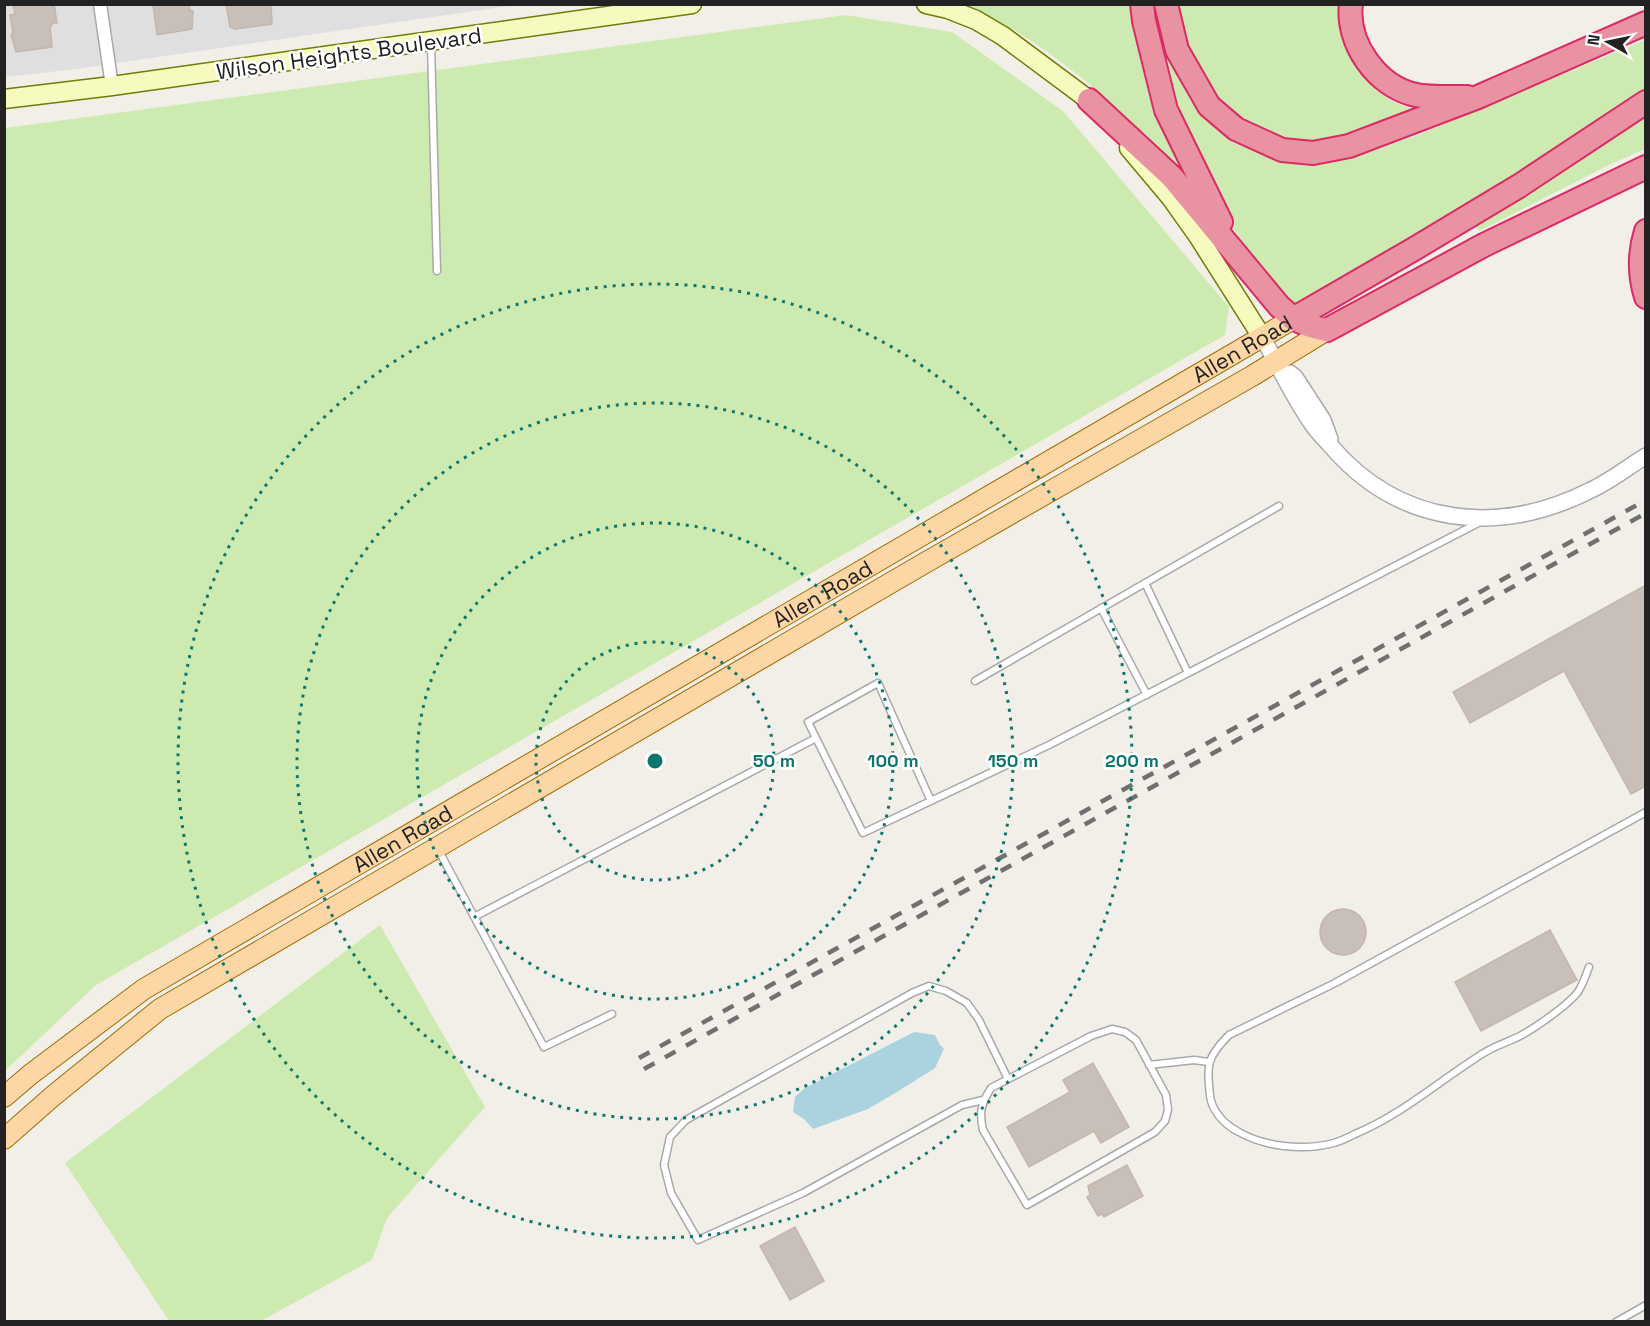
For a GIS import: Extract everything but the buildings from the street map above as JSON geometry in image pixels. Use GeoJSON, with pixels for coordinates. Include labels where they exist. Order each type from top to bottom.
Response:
{"type":"FeatureCollection","features":[{"type":"Feature","properties":{"kind":"highway"},"geometry":{"type":"LineString","coordinates":[[1142,4],[1144,21],[1166,110],[1240,259]]}},
{"type":"Feature","properties":{"kind":"highway"},"geometry":{"type":"LineString","coordinates":[[1166,4],[1177,50],[1209,106],[1236,129],[1282,150],[1313,153],[1349,146],[1478,97],[1646,23]]}},
{"type":"Feature","properties":{"kind":"highway"},"geometry":{"type":"LineString","coordinates":[[1351,4],[1354,39],[1371,67],[1391,85],[1416,95],[1478,97]]}},
{"type":"Feature","properties":{"kind":"highway"},"geometry":{"type":"LineString","coordinates":[[1089,100],[1172,177],[1274,301],[1293,319],[1314,328],[1327,330]]}},
{"type":"Feature","properties":{"kind":"highway","name":"Allen Road"},"geometry":{"type":"LineString","coordinates":[[1293,319],[1519,186],[1646,102]]}},
{"type":"Feature","properties":{"kind":"highway","name":"Allen Road"},"geometry":{"type":"LineString","coordinates":[[1327,330],[1485,245],[1646,167]]}},
{"type":"Feature","properties":{"kind":"highway"},"geometry":{"type":"LineString","coordinates":[[1646,231],[1640,256],[1640,272],[1646,297]]}},
{"type":"Feature","properties":{"kind":"main road","name":"Wilson Heights Boulevard"},"geometry":{"type":"LineString","coordinates":[[4,99],[431,42],[692,4]]}},
{"type":"Feature","properties":{"kind":"main road"},"geometry":{"type":"LineString","coordinates":[[926,4],[948,9],[976,20],[1003,36],[1089,100],[1171,198],[1262,337]]}},
{"type":"Feature","properties":{"kind":"main road","name":"Allen Road"},"geometry":{"type":"LineString","coordinates":[[4,1097],[144,989],[1293,319]]}},
{"type":"Feature","properties":{"kind":"main road","name":"Allen Road"},"geometry":{"type":"LineString","coordinates":[[4,1139],[160,1009],[923,564],[1276,362],[1327,330]]}},
{"type":"Feature","properties":{"kind":"street"},"geometry":{"type":"LineString","coordinates":[[100,4],[112,86]]}},
{"type":"Feature","properties":{"kind":"street"},"geometry":{"type":"LineString","coordinates":[[1262,337],[1276,362],[1295,377],[1323,420],[1335,452],[1358,474],[1380,490],[1411,505],[1433,512],[1487,519],[1530,512],[1592,490],[1646,456]]}},
{"type":"Feature","properties":{"kind":"lane"},"geometry":{"type":"LineString","coordinates":[[431,42],[436,271]]}},
{"type":"Feature","properties":{"kind":"lane"},"geometry":{"type":"LineString","coordinates":[[975,681],[1279,506]]}},
{"type":"Feature","properties":{"kind":"lane"},"geometry":{"type":"LineString","coordinates":[[931,801],[878,683],[808,722],[863,833],[931,801],[1049,745],[1487,519]]}},
{"type":"Feature","properties":{"kind":"lane"},"geometry":{"type":"LineString","coordinates":[[1144,583],[1188,673]]}},
{"type":"Feature","properties":{"kind":"lane"},"geometry":{"type":"LineString","coordinates":[[1101,608],[1147,695]]}},
{"type":"Feature","properties":{"kind":"lane"},"geometry":{"type":"LineString","coordinates":[[474,917],[816,738]]}},
{"type":"Feature","properties":{"kind":"lane"},"geometry":{"type":"LineString","coordinates":[[1589,967],[1578,992],[1547,1018],[1521,1035],[1480,1054],[1377,1125],[1335,1142],[1308,1147],[1269,1144],[1245,1136],[1226,1125],[1211,1103],[1209,1062],[1217,1047],[1229,1035],[1335,983],[1646,812]]}},
{"type":"Feature","properties":{"kind":"lane"},"geometry":{"type":"LineString","coordinates":[[437,848],[544,1047],[612,1014]]}},
{"type":"Feature","properties":{"kind":"lane"},"geometry":{"type":"LineString","coordinates":[[983,1100],[962,1105],[803,1193],[698,1240],[671,1193],[664,1165],[670,1137],[686,1120],[928,986],[946,991],[967,1003],[979,1020],[1008,1079]]}},
{"type":"Feature","properties":{"kind":"lane"},"geometry":{"type":"LineString","coordinates":[[1112,1029],[1125,1032],[1136,1040],[1166,1095],[1168,1110],[1165,1120],[1155,1132],[1027,1205],[983,1130],[980,1116],[983,1100],[991,1088],[1008,1079],[1091,1036],[1112,1029]]}},
{"type":"Feature","properties":{"kind":"lane"},"geometry":{"type":"LineString","coordinates":[[1149,1065],[1194,1060],[1209,1062]]}},
{"type":"Feature","properties":{"kind":"lane"},"geometry":{"type":"LineString","coordinates":[[1616,1322],[1646,1305]]}},
{"type":"Feature","properties":{"kind":"shaded area"},"geometry":{"type":"Polygon","coordinates":[[[4,5],[515,5],[76,69],[5,77],[4,5]]]}},
{"type":"Feature","properties":{"kind":"green space"},"geometry":{"type":"Polygon","coordinates":[[[962,5],[1134,5],[1183,166],[1178,170],[1121,112],[1058,59],[1012,29],[962,5]]]}},
{"type":"Feature","properties":{"kind":"green space"},"geometry":{"type":"Polygon","coordinates":[[[1177,5],[1342,5],[1344,39],[1359,71],[1384,96],[1421,111],[1369,132],[1335,139],[1285,138],[1262,131],[1241,120],[1222,105],[1206,86],[1187,48],[1177,5]]]}},
{"type":"Feature","properties":{"kind":"green space"},"geometry":{"type":"Polygon","coordinates":[[[846,15],[952,32],[1063,111],[1229,307],[1225,335],[96,985],[5,1071],[5,128],[846,15]]]}},
{"type":"Feature","properties":{"kind":"green space"},"geometry":{"type":"Polygon","coordinates":[[[1645,40],[1645,89],[1492,189],[1381,256],[1295,303],[1282,294],[1265,275],[1212,191],[1176,118],[1159,49],[1166,49],[1191,102],[1226,135],[1265,155],[1286,159],[1336,159],[1362,155],[1421,134],[1645,40]]]}},
{"type":"Feature","properties":{"kind":"green space"},"geometry":{"type":"Polygon","coordinates":[[[1645,116],[1645,149],[1479,231],[1475,225],[1645,116]]]}},
{"type":"Feature","properties":{"kind":"green space"},"geometry":{"type":"Polygon","coordinates":[[[380,925],[485,1107],[387,1218],[372,1260],[261,1321],[169,1321],[65,1163],[380,925]]]}},
{"type":"Feature","properties":{"kind":"water"},"geometry":{"type":"Polygon","coordinates":[[[914,1032],[935,1035],[944,1049],[935,1068],[868,1109],[813,1129],[793,1112],[795,1097],[805,1088],[914,1032]]]}},
{"type":"Feature","properties":{"kind":"railway"},"geometry":{"type":"LineString","coordinates":[[639,1058],[1646,500]]}},
{"type":"Feature","properties":{"kind":"railway"},"geometry":{"type":"LineString","coordinates":[[644,1069],[1646,513]]}}]}
